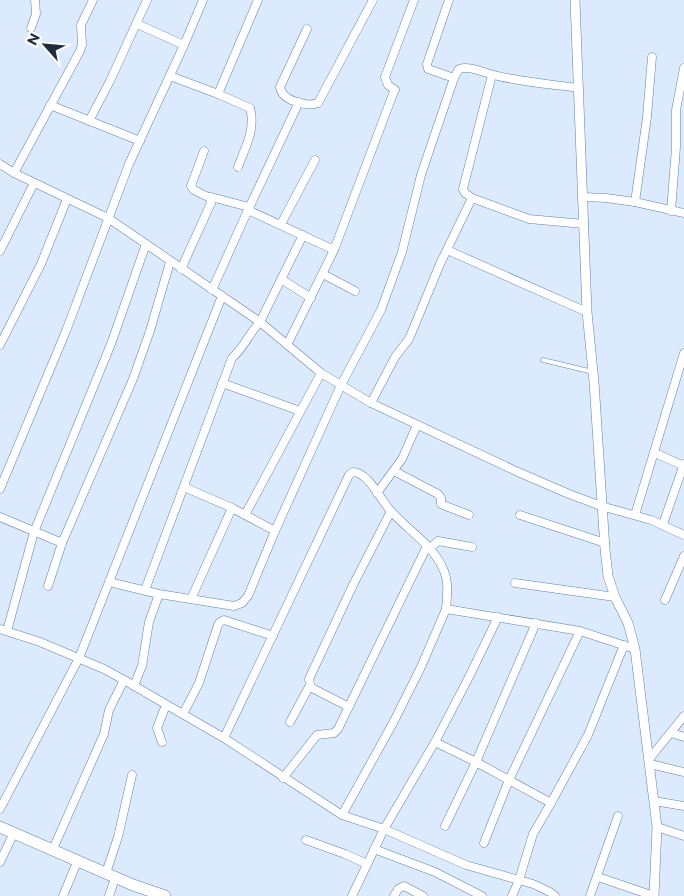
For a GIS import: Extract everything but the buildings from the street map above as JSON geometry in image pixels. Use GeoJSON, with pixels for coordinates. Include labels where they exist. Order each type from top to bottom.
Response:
{"type":"FeatureCollection","features":[{"type":"Feature","properties":{"kind":"main road"},"geometry":{"type":"LineString","coordinates":[[0,827],[106,873],[165,896]]}},
{"type":"Feature","properties":{"kind":"main road"},"geometry":{"type":"LineString","coordinates":[[0,835],[143,896]]}},
{"type":"Feature","properties":{"kind":"street"},"geometry":{"type":"LineString","coordinates":[[31,28],[36,14],[35,0]]}},
{"type":"Feature","properties":{"kind":"street"},"geometry":{"type":"LineString","coordinates":[[14,173],[80,51],[82,45],[81,25],[93,0]]}},
{"type":"Feature","properties":{"kind":"street"},"geometry":{"type":"LineString","coordinates":[[89,121],[147,0]]}},
{"type":"Feature","properties":{"kind":"street"},"geometry":{"type":"LineString","coordinates":[[0,489],[66,331],[108,218],[203,0]]}},
{"type":"Feature","properties":{"kind":"street"},"geometry":{"type":"LineString","coordinates":[[218,94],[258,0]]}},
{"type":"Feature","properties":{"kind":"street"},"geometry":{"type":"LineString","coordinates":[[307,29],[280,88],[280,92],[284,96],[306,106],[318,103],[373,0]]}},
{"type":"Feature","properties":{"kind":"street"},"geometry":{"type":"LineString","coordinates":[[287,345],[334,250],[395,90],[388,85],[385,77],[414,0]]}},
{"type":"Feature","properties":{"kind":"street"},"geometry":{"type":"LineString","coordinates":[[449,0],[428,69],[454,78]]}},
{"type":"Feature","properties":{"kind":"street"},"geometry":{"type":"LineString","coordinates":[[575,0],[586,312],[593,372],[601,506],[608,576],[615,597],[628,623],[635,649],[646,725],[657,828],[654,896],[598,877]]}},
{"type":"Feature","properties":{"kind":"street"},"geometry":{"type":"LineString","coordinates":[[137,24],[184,45]]}},
{"type":"Feature","properties":{"kind":"street"},"geometry":{"type":"LineString","coordinates":[[635,202],[647,117],[652,58]]}},
{"type":"Feature","properties":{"kind":"street"},"geometry":{"type":"LineString","coordinates":[[109,582],[159,594],[234,606],[242,603],[248,596],[275,531],[341,385],[381,310],[392,282],[421,175],[454,78],[460,69],[464,67],[492,75],[578,88]]}},
{"type":"Feature","properties":{"kind":"street"},"geometry":{"type":"LineString","coordinates":[[671,211],[676,147],[676,110],[684,68]]}},
{"type":"Feature","properties":{"kind":"street"},"geometry":{"type":"LineString","coordinates":[[492,75],[463,189],[465,193],[472,198],[530,219],[584,224]]}},
{"type":"Feature","properties":{"kind":"street"},"geometry":{"type":"LineString","coordinates":[[170,76],[248,106],[252,114],[251,132],[238,167]]}},
{"type":"Feature","properties":{"kind":"street"},"geometry":{"type":"LineString","coordinates":[[212,290],[299,102]]}},
{"type":"Feature","properties":{"kind":"street"},"geometry":{"type":"LineString","coordinates":[[50,105],[140,141]]}},
{"type":"Feature","properties":{"kind":"street"},"geometry":{"type":"LineString","coordinates":[[182,269],[211,203],[210,198],[194,190],[191,186],[204,151]]}},
{"type":"Feature","properties":{"kind":"street"},"geometry":{"type":"LineString","coordinates":[[281,224],[315,160]]}},
{"type":"Feature","properties":{"kind":"street"},"geometry":{"type":"LineString","coordinates":[[0,164],[14,173],[108,218],[260,322],[321,373],[371,403],[527,476],[601,506],[662,524],[684,535]]}},
{"type":"Feature","properties":{"kind":"street"},"geometry":{"type":"LineString","coordinates":[[0,252],[34,183]]}},
{"type":"Feature","properties":{"kind":"street"},"geometry":{"type":"LineString","coordinates":[[211,197],[249,207],[248,210],[334,250]]}},
{"type":"Feature","properties":{"kind":"street"},"geometry":{"type":"LineString","coordinates":[[371,403],[395,357],[409,340],[429,289],[472,198]]}},
{"type":"Feature","properties":{"kind":"street"},"geometry":{"type":"LineString","coordinates":[[583,198],[606,198],[635,202],[684,213]]}},
{"type":"Feature","properties":{"kind":"street"},"geometry":{"type":"LineString","coordinates":[[0,345],[41,264],[67,199]]}},
{"type":"Feature","properties":{"kind":"street"},"geometry":{"type":"LineString","coordinates":[[145,590],[232,358],[239,352],[260,322],[303,235]]}},
{"type":"Feature","properties":{"kind":"street"},"geometry":{"type":"LineString","coordinates":[[146,244],[111,344],[34,532],[3,630],[79,658],[124,680],[224,738],[342,815],[384,829],[466,866],[519,880],[550,892],[555,896]]}},
{"type":"Feature","properties":{"kind":"street"},"geometry":{"type":"LineString","coordinates":[[447,250],[586,312]]}},
{"type":"Feature","properties":{"kind":"street"},"geometry":{"type":"LineString","coordinates":[[48,586],[62,543],[133,379],[150,332],[170,262]]}},
{"type":"Feature","properties":{"kind":"street"},"geometry":{"type":"LineString","coordinates":[[323,274],[355,291]]}},
{"type":"Feature","properties":{"kind":"street"},"geometry":{"type":"LineString","coordinates":[[281,279],[311,298]]}},
{"type":"Feature","properties":{"kind":"street"},"geometry":{"type":"LineString","coordinates":[[0,809],[79,658],[222,296]]}},
{"type":"Feature","properties":{"kind":"street"},"geometry":{"type":"LineString","coordinates":[[636,516],[683,358]]}},
{"type":"Feature","properties":{"kind":"street"},"geometry":{"type":"LineString","coordinates":[[244,515],[321,373]]}},
{"type":"Feature","properties":{"kind":"street"},"geometry":{"type":"LineString","coordinates":[[222,383],[300,411]]}},
{"type":"Feature","properties":{"kind":"street"},"geometry":{"type":"LineString","coordinates":[[377,493],[402,460],[417,425]]}},
{"type":"Feature","properties":{"kind":"street"},"geometry":{"type":"LineString","coordinates":[[655,453],[684,465],[662,524]]}},
{"type":"Feature","properties":{"kind":"street"},"geometry":{"type":"LineString","coordinates":[[394,471],[438,494],[442,505],[469,515]]}},
{"type":"Feature","properties":{"kind":"street"},"geometry":{"type":"LineString","coordinates":[[224,738],[349,475],[353,472],[363,475],[391,511],[437,558],[444,571],[448,588],[446,609],[421,667],[393,723],[342,815]]}},
{"type":"Feature","properties":{"kind":"street"},"geometry":{"type":"LineString","coordinates":[[184,487],[232,508],[275,531]]}},
{"type":"Feature","properties":{"kind":"street"},"geometry":{"type":"LineString","coordinates":[[190,599],[232,508]]}},
{"type":"Feature","properties":{"kind":"street"},"geometry":{"type":"LineString","coordinates":[[290,722],[310,685],[309,680],[313,671],[391,511]]}},
{"type":"Feature","properties":{"kind":"street"},"geometry":{"type":"LineString","coordinates":[[520,515],[605,543]]}},
{"type":"Feature","properties":{"kind":"street"},"geometry":{"type":"LineString","coordinates":[[0,518],[62,543]]}},
{"type":"Feature","properties":{"kind":"street"},"geometry":{"type":"LineString","coordinates":[[283,778],[317,735],[334,733],[349,707],[428,547],[438,541],[472,547]]}},
{"type":"Feature","properties":{"kind":"street"},"geometry":{"type":"LineString","coordinates":[[666,600],[684,556]]}},
{"type":"Feature","properties":{"kind":"street"},"geometry":{"type":"LineString","coordinates":[[515,583],[615,597]]}},
{"type":"Feature","properties":{"kind":"street"},"geometry":{"type":"LineString","coordinates":[[134,686],[142,666],[149,622],[159,594]]}},
{"type":"Feature","properties":{"kind":"street"},"geometry":{"type":"LineString","coordinates":[[446,609],[580,631],[635,649]]}},
{"type":"Feature","properties":{"kind":"street"},"geometry":{"type":"LineString","coordinates":[[352,896],[384,829],[435,742],[470,677],[498,617]]}},
{"type":"Feature","properties":{"kind":"street"},"geometry":{"type":"LineString","coordinates":[[183,714],[199,683],[220,622],[224,620],[273,636]]}},
{"type":"Feature","properties":{"kind":"street"},"geometry":{"type":"LineString","coordinates":[[445,826],[476,762],[536,623]]}},
{"type":"Feature","properties":{"kind":"street"},"geometry":{"type":"LineString","coordinates":[[484,844],[509,780],[580,631]]}},
{"type":"Feature","properties":{"kind":"street"},"geometry":{"type":"LineString","coordinates":[[512,896],[519,880],[532,834],[588,735],[624,645]]}},
{"type":"Feature","properties":{"kind":"street"},"geometry":{"type":"LineString","coordinates":[[53,849],[104,734],[110,710],[124,680]]}},
{"type":"Feature","properties":{"kind":"street"},"geometry":{"type":"LineString","coordinates":[[310,685],[312,688],[349,707]]}},
{"type":"Feature","properties":{"kind":"street"},"geometry":{"type":"LineString","coordinates":[[162,742],[157,728],[166,705]]}},
{"type":"Feature","properties":{"kind":"street"},"geometry":{"type":"LineString","coordinates":[[650,761],[684,716]]}},
{"type":"Feature","properties":{"kind":"street"},"geometry":{"type":"LineString","coordinates":[[671,733],[684,737]]}},
{"type":"Feature","properties":{"kind":"street"},"geometry":{"type":"LineString","coordinates":[[435,742],[551,803]]}},
{"type":"Feature","properties":{"kind":"street"},"geometry":{"type":"LineString","coordinates":[[650,761],[684,772]]}},
{"type":"Feature","properties":{"kind":"street"},"geometry":{"type":"LineString","coordinates":[[106,873],[118,837],[132,775]]}},
{"type":"Feature","properties":{"kind":"street"},"geometry":{"type":"LineString","coordinates":[[654,801],[684,806]]}},
{"type":"Feature","properties":{"kind":"street"},"geometry":{"type":"LineString","coordinates":[[590,896],[618,816]]}},
{"type":"Feature","properties":{"kind":"street"},"geometry":{"type":"LineString","coordinates":[[657,828],[684,836]]}},
{"type":"Feature","properties":{"kind":"street"},"geometry":{"type":"LineString","coordinates":[[0,862],[12,839]]}},
{"type":"Feature","properties":{"kind":"street"},"geometry":{"type":"LineString","coordinates":[[306,840],[367,864]]}},
{"type":"Feature","properties":{"kind":"street"},"geometry":{"type":"LineString","coordinates":[[374,850],[435,872],[482,896]]}},
{"type":"Feature","properties":{"kind":"street"},"geometry":{"type":"LineString","coordinates":[[62,896],[75,867]]}},
{"type":"Feature","properties":{"kind":"street"},"geometry":{"type":"LineString","coordinates":[[109,896],[113,884]]}},
{"type":"Feature","properties":{"kind":"street"},"geometry":{"type":"LineString","coordinates":[[394,896],[404,886],[423,896]]}},
{"type":"Feature","properties":{"kind":"lane"},"geometry":{"type":"LineString","coordinates":[[544,360],[593,372]]}}]}
